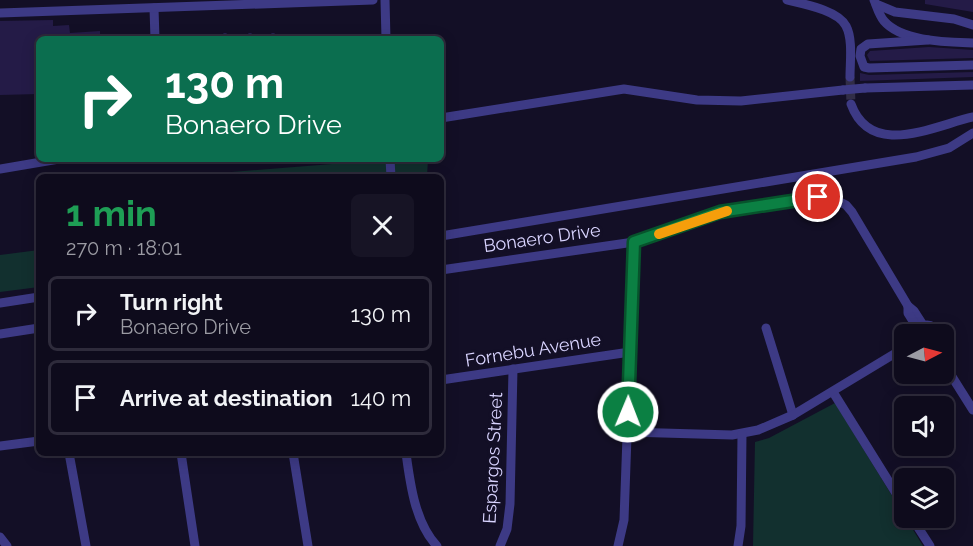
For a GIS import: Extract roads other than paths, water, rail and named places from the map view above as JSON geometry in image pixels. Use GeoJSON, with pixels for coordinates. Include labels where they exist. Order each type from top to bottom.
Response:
{"type":"FeatureCollection","features":[{"type":"Feature","properties":{"kind":"street"},"geometry":{"type":"LineString","coordinates":[[0,13],[373,0]]}},
{"type":"Feature","properties":{"kind":"street"},"geometry":{"type":"LineString","coordinates":[[385,0],[386,36]]}},
{"type":"Feature","properties":{"kind":"street"},"geometry":{"type":"LineString","coordinates":[[787,0],[816,4],[846,25],[850,77]]}},
{"type":"Feature","properties":{"kind":"street"},"geometry":{"type":"LineString","coordinates":[[875,2],[895,12],[954,19],[973,25]]}},
{"type":"Feature","properties":{"kind":"street"},"geometry":{"type":"LineString","coordinates":[[875,2],[885,22],[908,35],[928,40]]}},
{"type":"Feature","properties":{"kind":"street"},"geometry":{"type":"LineString","coordinates":[[154,8],[155,36]]}},
{"type":"Feature","properties":{"kind":"street"},"geometry":{"type":"LineString","coordinates":[[973,43],[928,40],[868,44],[860,52],[861,62],[864,67],[868,68],[973,65]]}},
{"type":"Feature","properties":{"kind":"street"},"geometry":{"type":"LineString","coordinates":[[444,118],[624,89],[697,100],[741,100],[866,88],[973,85]]}},
{"type":"Feature","properties":{"kind":"street"},"geometry":{"type":"LineString","coordinates":[[851,104],[865,125],[888,136],[902,135],[973,117]]}},
{"type":"Feature","properties":{"kind":"street"},"geometry":{"type":"LineString","coordinates":[[444,235],[934,153],[949,148],[973,133]]}},
{"type":"Feature","properties":{"kind":"street"},"geometry":{"type":"LineString","coordinates":[[0,169],[41,162]]}},
{"type":"Feature","properties":{"kind":"street","name":"Bonaero Drive"},"geometry":{"type":"LineString","coordinates":[[444,270],[634,242],[720,212],[800,198],[830,197],[846,205],[852,212],[908,306],[908,313],[915,324]]}},
{"type":"Feature","properties":{"kind":"street"},"geometry":{"type":"LineString","coordinates":[[618,546],[624,520],[634,242]]}},
{"type":"Feature","properties":{"kind":"street"},"geometry":{"type":"LineString","coordinates":[[0,303],[36,297]]}},
{"type":"Feature","properties":{"kind":"street"},"geometry":{"type":"LineString","coordinates":[[0,334],[36,328]]}},
{"type":"Feature","properties":{"kind":"street"},"geometry":{"type":"LineString","coordinates":[[766,328],[793,415]]}},
{"type":"Feature","properties":{"kind":"street","name":"Fornebu Avenue"},"geometry":{"type":"LineString","coordinates":[[444,380],[630,352]]}},
{"type":"Feature","properties":{"kind":"street"},"geometry":{"type":"LineString","coordinates":[[628,432],[742,434],[793,415],[894,354]]}},
{"type":"Feature","properties":{"kind":"street","name":"Espargos Street"},"geometry":{"type":"LineString","coordinates":[[500,546],[507,529],[510,504],[513,369]]}},
{"type":"Feature","properties":{"kind":"street"},"geometry":{"type":"LineString","coordinates":[[954,380],[973,410]]}},
{"type":"Feature","properties":{"kind":"street"},"geometry":{"type":"LineString","coordinates":[[832,392],[894,490]]}},
{"type":"Feature","properties":{"kind":"street"},"geometry":{"type":"LineString","coordinates":[[738,546],[741,526],[742,434]]}},
{"type":"Feature","properties":{"kind":"street"},"geometry":{"type":"LineString","coordinates":[[0,446],[36,441]]}},
{"type":"Feature","properties":{"kind":"street"},"geometry":{"type":"LineString","coordinates":[[70,456],[86,546]]}},
{"type":"Feature","properties":{"kind":"street"},"geometry":{"type":"LineString","coordinates":[[181,456],[195,546]]}},
{"type":"Feature","properties":{"kind":"street"},"geometry":{"type":"LineString","coordinates":[[293,456],[308,546]]}},
{"type":"Feature","properties":{"kind":"street"},"geometry":{"type":"LineString","coordinates":[[406,456],[409,475],[422,519],[430,539],[437,546]]}},
{"type":"Feature","properties":{"kind":"street"},"geometry":{"type":"LineString","coordinates":[[918,528],[930,546]]}},
{"type":"Feature","properties":{"kind":"street"},"geometry":{"type":"LineString","coordinates":[[0,537],[7,546]]}},
{"type":"Feature","properties":{"kind":"tunnel"},"geometry":{"type":"LineString","coordinates":[[850,77],[851,104]]}}]}
